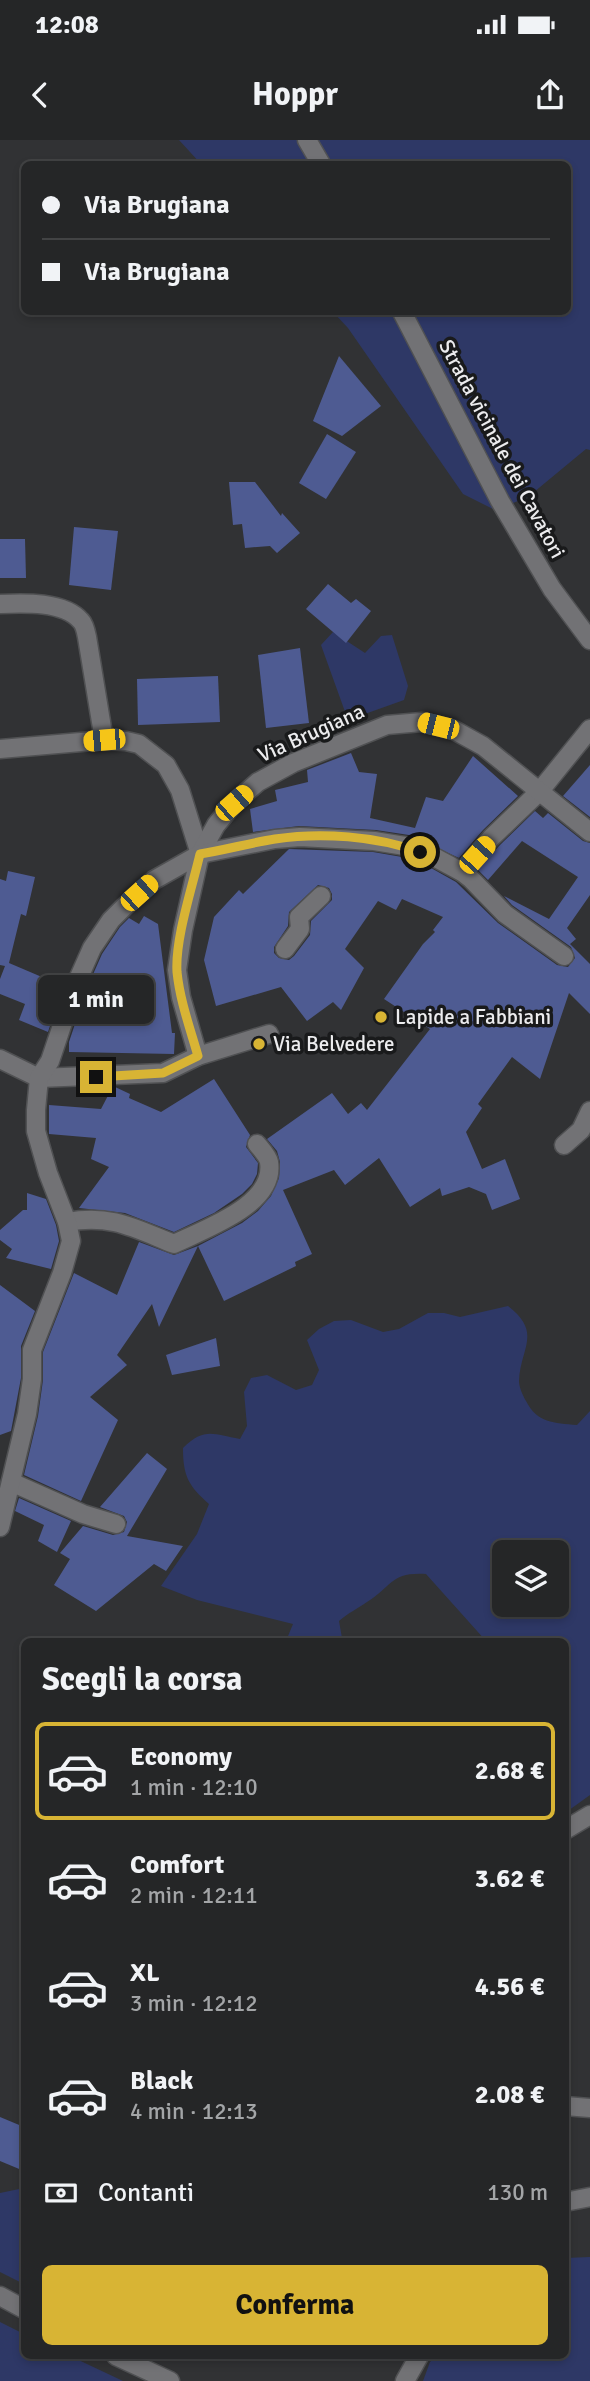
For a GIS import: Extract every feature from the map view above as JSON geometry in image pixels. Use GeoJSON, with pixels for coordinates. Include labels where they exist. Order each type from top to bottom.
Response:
{"type":"FeatureCollection","features":[{"type":"Feature","properties":{"kind":"street"},"geometry":{"type":"LineString","coordinates":[[307,140],[319,161]]}},
{"type":"Feature","properties":{"kind":"street","name":"Strada vicinale dei Cavatori"},"geometry":{"type":"LineString","coordinates":[[404,315],[500,502],[552,589],[590,640]]}},
{"type":"Feature","properties":{"kind":"street"},"geometry":{"type":"LineString","coordinates":[[0,604],[37,603],[62,609],[81,621],[87,637],[104,740]]}},
{"type":"Feature","properties":{"kind":"street","name":"Via Brugiana"},"geometry":{"type":"LineString","coordinates":[[198,1056],[181,998],[177,970],[183,930],[200,854],[216,825],[234,803],[258,782],[293,763],[387,725],[422,722],[454,730],[483,746],[590,832]]}},
{"type":"Feature","properties":{"kind":"street"},"geometry":{"type":"LineString","coordinates":[[462,872],[491,838],[539,792],[590,729]]}},
{"type":"Feature","properties":{"kind":"street","name":"Via Brugiana"},"geometry":{"type":"LineString","coordinates":[[0,749],[104,740],[139,744],[166,765],[180,790],[200,854]]}},
{"type":"Feature","properties":{"kind":"street"},"geometry":{"type":"LineString","coordinates":[[0,1527],[27,1414],[33,1379],[32,1350],[62,1273],[71,1241],[36,1131],[39,1079],[50,1061],[76,984],[92,948],[111,920],[154,880],[200,854],[275,839],[316,836],[405,846],[436,858],[462,872],[505,914],[564,956]]}},
{"type":"Feature","properties":{"kind":"street"},"geometry":{"type":"LineString","coordinates":[[285,949],[300,929],[299,917],[321,895]]}},
{"type":"Feature","properties":{"kind":"street"},"geometry":{"type":"LineString","coordinates":[[0,1059],[39,1079],[163,1073],[198,1056],[269,1034]]}},
{"type":"Feature","properties":{"kind":"street"},"geometry":{"type":"LineString","coordinates":[[564,1145],[581,1130],[590,1111]]}},
{"type":"Feature","properties":{"kind":"street"},"geometry":{"type":"LineString","coordinates":[[67,1222],[89,1218],[117,1221],[174,1244],[230,1216],[259,1196],[269,1179],[269,1160],[257,1144]]}},
{"type":"Feature","properties":{"kind":"street"},"geometry":{"type":"LineString","coordinates":[[11,1482],[83,1514],[116,1524]]}},
{"type":"Feature","properties":{"kind":"street"},"geometry":{"type":"LineString","coordinates":[[569,1828],[590,1815]]}},
{"type":"Feature","properties":{"kind":"street"},"geometry":{"type":"LineString","coordinates":[[569,2106],[590,2108]]}},
{"type":"Feature","properties":{"kind":"street"},"geometry":{"type":"LineString","coordinates":[[569,2201],[590,2197]]}},
{"type":"Feature","properties":{"kind":"street"},"geometry":{"type":"LineString","coordinates":[[0,2296],[21,2307]]}},
{"type":"Feature","properties":{"kind":"street"},"geometry":{"type":"LineString","coordinates":[[122,2359],[170,2381]]}},
{"type":"Feature","properties":{"kind":"street"},"geometry":{"type":"LineString","coordinates":[[405,2381],[417,2359]]}},
{"type":"Feature","properties":{"kind":"shaded area"},"geometry":{"type":"Polygon","coordinates":[[[179,140],[590,140],[590,450],[586,449],[528,497],[495,510],[463,494],[348,328],[336,315],[571,315],[571,161],[198,161],[179,140]]]}},
{"type":"Feature","properties":{"kind":"shaded area"},"geometry":{"type":"Polygon","coordinates":[[[333,632],[365,653],[381,636],[392,635],[408,686],[404,700],[348,720],[321,645],[333,632]]]}},
{"type":"Feature","properties":{"kind":"shaded area"},"geometry":{"type":"Polygon","coordinates":[[[508,1306],[525,1324],[527,1333],[519,1381],[522,1394],[530,1408],[541,1418],[577,1425],[590,1411],[590,1795],[569,1810],[569,1638],[483,1638],[426,1574],[398,1578],[339,1621],[342,1638],[287,1638],[293,1624],[197,1600],[161,1586],[197,1534],[209,1504],[188,1480],[183,1448],[197,1437],[209,1434],[240,1439],[247,1426],[244,1392],[251,1378],[267,1375],[296,1390],[312,1385],[319,1370],[307,1340],[319,1329],[334,1321],[351,1320],[383,1332],[399,1329],[428,1313],[460,1317],[508,1306]]]}},
{"type":"Feature","properties":{"kind":"shaded area"},"geometry":{"type":"Polygon","coordinates":[[[21,2189],[21,2282],[0,2272],[0,2193],[21,2189]]]}},
{"type":"Feature","properties":{"kind":"shaded area"},"geometry":{"type":"Polygon","coordinates":[[[590,2257],[590,2381],[423,2381],[433,2359],[569,2359],[569,2258],[590,2257]]]}},
{"type":"Feature","properties":{"kind":"shaded area"},"geometry":{"type":"Polygon","coordinates":[[[0,2322],[21,2332],[21,2359],[76,2359],[123,2381],[0,2381],[0,2322]]]}},
{"type":"Feature","properties":{"kind":"building"},"geometry":{"type":"Polygon","coordinates":[[[339,356],[381,406],[342,436],[313,421],[339,356]]]}},
{"type":"Feature","properties":{"kind":"building"},"geometry":{"type":"Polygon","coordinates":[[[327,434],[356,452],[326,499],[299,483],[327,434]]]}},
{"type":"Feature","properties":{"kind":"building"},"geometry":{"type":"Polygon","coordinates":[[[229,482],[255,482],[281,516],[282,513],[300,533],[277,553],[270,546],[245,548],[242,524],[233,525],[229,482]]]}},
{"type":"Feature","properties":{"kind":"building"},"geometry":{"type":"Polygon","coordinates":[[[74,527],[118,531],[111,590],[69,585],[74,527]]]}},
{"type":"Feature","properties":{"kind":"building"},"geometry":{"type":"Polygon","coordinates":[[[0,539],[25,539],[26,578],[0,578],[0,539]]]}},
{"type":"Feature","properties":{"kind":"building"},"geometry":{"type":"Polygon","coordinates":[[[328,584],[351,603],[356,599],[371,611],[346,643],[306,609],[328,584]]]}},
{"type":"Feature","properties":{"kind":"building"},"geometry":{"type":"Polygon","coordinates":[[[300,648],[309,723],[266,728],[258,655],[300,648]]]}},
{"type":"Feature","properties":{"kind":"building"},"geometry":{"type":"Polygon","coordinates":[[[218,676],[220,722],[138,725],[137,679],[218,676]]]}},
{"type":"Feature","properties":{"kind":"building"},"geometry":{"type":"Polygon","coordinates":[[[351,753],[359,772],[377,774],[370,818],[415,828],[426,797],[443,801],[473,756],[518,796],[459,858],[409,835],[376,830],[299,826],[253,832],[250,809],[277,801],[275,790],[308,782],[307,770],[351,753]]]}},
{"type":"Feature","properties":{"kind":"building"},"geometry":{"type":"Polygon","coordinates":[[[590,765],[590,817],[563,796],[590,765]]]}},
{"type":"Feature","properties":{"kind":"building"},"geometry":{"type":"Polygon","coordinates":[[[535,811],[543,818],[548,813],[583,841],[590,843],[590,895],[567,928],[576,939],[570,944],[590,964],[590,1014],[569,993],[540,1079],[512,1057],[478,1104],[482,1108],[466,1132],[482,1169],[505,1159],[520,1199],[492,1210],[486,1194],[469,1187],[442,1196],[440,1188],[410,1207],[379,1158],[345,1185],[334,1170],[283,1190],[312,1254],[295,1262],[296,1266],[224,1301],[198,1246],[242,1223],[258,1211],[271,1196],[279,1178],[280,1162],[277,1151],[267,1139],[332,1093],[348,1114],[361,1103],[367,1110],[430,1029],[384,999],[423,944],[435,932],[433,930],[443,917],[402,899],[396,910],[378,901],[345,949],[364,968],[341,1010],[333,1002],[307,1021],[281,987],[216,1006],[204,960],[214,917],[239,890],[243,894],[289,849],[373,852],[402,857],[431,868],[456,882],[498,923],[557,965],[568,967],[575,958],[571,947],[512,905],[504,896],[549,919],[578,877],[522,841],[488,880],[478,870],[535,811]],[[318,885],[289,912],[288,926],[274,947],[274,953],[279,958],[289,960],[310,935],[311,921],[332,900],[329,888],[318,885]]]}},
{"type":"Feature","properties":{"kind":"building"},"geometry":{"type":"Polygon","coordinates":[[[8,871],[35,877],[26,916],[21,914],[9,963],[63,986],[48,1032],[19,1020],[25,1004],[0,994],[0,979],[5,966],[0,965],[0,879],[6,881],[8,871]]]}},
{"type":"Feature","properties":{"kind":"building"},"geometry":{"type":"Polygon","coordinates":[[[144,916],[158,924],[172,1033],[175,1033],[174,1054],[69,1052],[69,1042],[87,988],[102,954],[129,918],[139,924],[144,916]]]}},
{"type":"Feature","properties":{"kind":"building"},"geometry":{"type":"Polygon","coordinates":[[[214,1079],[250,1135],[246,1147],[258,1163],[252,1184],[242,1194],[214,1213],[174,1232],[125,1213],[79,1208],[109,1167],[91,1159],[96,1138],[49,1134],[49,1105],[101,1109],[113,1086],[130,1094],[129,1098],[161,1112],[214,1079]]]}},
{"type":"Feature","properties":{"kind":"building"},"geometry":{"type":"Polygon","coordinates":[[[27,1193],[46,1199],[56,1225],[59,1241],[51,1269],[6,1258],[12,1249],[0,1240],[0,1230],[23,1210],[27,1210],[27,1193]]]}},
{"type":"Feature","properties":{"kind":"building"},"geometry":{"type":"Polygon","coordinates":[[[139,1242],[174,1255],[198,1246],[159,1327],[152,1304],[117,1355],[127,1365],[90,1397],[118,1420],[81,1501],[24,1475],[38,1416],[43,1380],[43,1352],[74,1273],[117,1295],[139,1242]]]}},
{"type":"Feature","properties":{"kind":"building"},"geometry":{"type":"Polygon","coordinates":[[[0,1285],[35,1311],[21,1346],[21,1378],[11,1431],[0,1435],[0,1285]]]}},
{"type":"Feature","properties":{"kind":"building"},"geometry":{"type":"Polygon","coordinates":[[[216,1338],[220,1366],[172,1375],[166,1355],[216,1338]]]}},
{"type":"Feature","properties":{"kind":"building"},"geometry":{"type":"Polygon","coordinates":[[[147,1453],[167,1469],[127,1536],[183,1546],[166,1571],[154,1564],[96,1611],[54,1585],[70,1559],[60,1553],[83,1526],[113,1535],[124,1532],[127,1522],[124,1516],[100,1507],[147,1453]]]}},
{"type":"Feature","properties":{"kind":"building"},"geometry":{"type":"Polygon","coordinates":[[[19,1498],[71,1521],[57,1552],[38,1541],[44,1525],[15,1511],[19,1498]]]}},
{"type":"Feature","properties":{"kind":"building"},"geometry":{"type":"Polygon","coordinates":[[[0,2117],[21,2126],[21,2170],[0,2161],[0,2117]]]}},
{"type":"Feature","properties":{"kind":"place","name":"Lapide a Fabbiani"},"geometry":{"type":"Point","coordinates":[381,1017]}},
{"type":"Feature","properties":{"kind":"place","name":"Via Belvedere"},"geometry":{"type":"Point","coordinates":[259,1044]}},
{"type":"Feature","properties":{"kind":"route"},"geometry":{"type":"LineString","coordinates":[[96,1077],[163,1073],[198,1056],[181,998],[177,970],[178,953],[200,854],[300,836],[374,841],[405,846],[420,852]]}}]}
